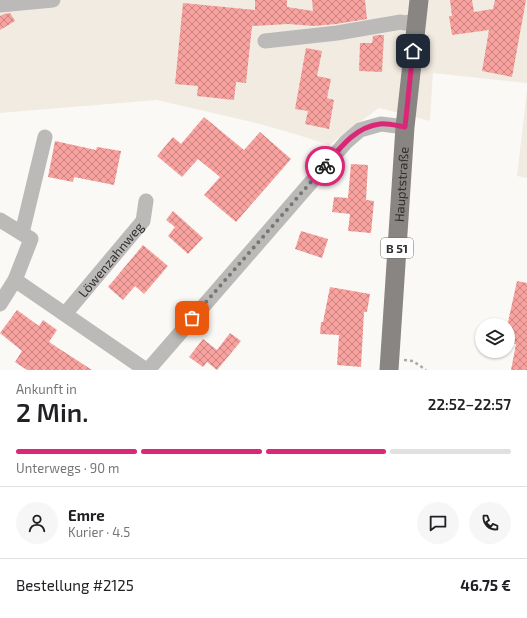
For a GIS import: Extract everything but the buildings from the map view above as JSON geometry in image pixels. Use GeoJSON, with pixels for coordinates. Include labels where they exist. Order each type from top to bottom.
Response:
{"type":"FeatureCollection","features":[{"type":"Feature","properties":{"kind":"main road","name":"Hauptstraße"},"geometry":{"type":"LineString","coordinates":[[389,364],[405,127],[419,0]]}},
{"type":"Feature","properties":{"kind":"street"},"geometry":{"type":"LineString","coordinates":[[0,5],[53,0]]}},
{"type":"Feature","properties":{"kind":"street"},"geometry":{"type":"LineString","coordinates":[[265,41],[337,33],[400,22],[404,23],[417,21]]}},
{"type":"Feature","properties":{"kind":"street"},"geometry":{"type":"LineString","coordinates":[[15,280],[147,370],[346,142],[360,130],[381,124],[405,127]]}},
{"type":"Feature","properties":{"kind":"street"},"geometry":{"type":"LineString","coordinates":[[0,304],[15,280],[27,236],[45,137]]}},
{"type":"Feature","properties":{"kind":"street","name":"Löwenzahnweg"},"geometry":{"type":"LineString","coordinates":[[64,314],[143,221],[146,201]]}},
{"type":"Feature","properties":{"kind":"street"},"geometry":{"type":"LineString","coordinates":[[0,220],[27,236]]}},
{"type":"Feature","properties":{"kind":"path"},"geometry":{"type":"LineString","coordinates":[[389,364],[413,361],[426,370]]}},
{"type":"Feature","properties":{"kind":"shaded area"},"geometry":{"type":"Polygon","coordinates":[[[0,0],[527,0],[527,83],[433,73],[430,121],[379,108],[329,145],[256,123],[157,100],[0,113],[0,0]]]}},
{"type":"Feature","properties":{"kind":"shaded area"},"geometry":{"type":"Polygon","coordinates":[[[527,90],[527,178],[517,176],[527,90]]]}},
{"type":"Feature","properties":{"kind":"way so far"},"geometry":{"type":"LineString","coordinates":[[192,318],[325,166]]}},
{"type":"Feature","properties":{"kind":"route"},"geometry":{"type":"LineString","coordinates":[[325,166],[346,142],[360,130],[381,124],[405,127],[413,51]]}}]}
